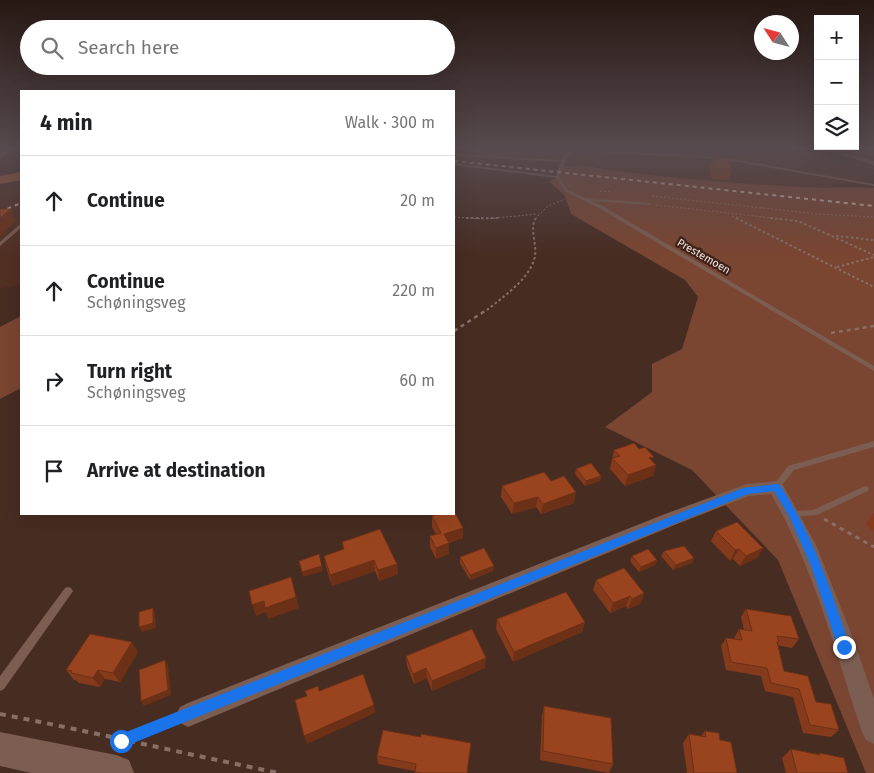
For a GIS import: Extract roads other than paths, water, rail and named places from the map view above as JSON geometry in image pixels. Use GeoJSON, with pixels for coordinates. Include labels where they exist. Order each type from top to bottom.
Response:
{"type":"FeatureCollection","features":[{"type":"Feature","properties":{"kind":"main road"},"geometry":{"type":"LineString","coordinates":[[0,748],[69,768],[119,757]]}},
{"type":"Feature","properties":{"kind":"street"},"geometry":{"type":"LineString","coordinates":[[188,715],[747,490],[776,487],[793,514],[817,566],[874,732]]}},
{"type":"Feature","properties":{"kind":"lane","name":"Prestemoen"},"geometry":{"type":"LineString","coordinates":[[562,184],[567,191],[584,199],[874,369]]}},
{"type":"Feature","properties":{"kind":"lane"},"geometry":{"type":"LineString","coordinates":[[584,199],[648,204]]}},
{"type":"Feature","properties":{"kind":"lane"},"geometry":{"type":"LineString","coordinates":[[0,244],[20,227]]}},
{"type":"Feature","properties":{"kind":"lane"},"geometry":{"type":"LineString","coordinates":[[776,487],[791,468],[874,444]]}},
{"type":"Feature","properties":{"kind":"lane"},"geometry":{"type":"LineString","coordinates":[[793,514],[814,513],[865,489]]}},
{"type":"Feature","properties":{"kind":"lane"},"geometry":{"type":"LineString","coordinates":[[0,685],[68,591]]}},
{"type":"Feature","properties":{"kind":"railway"},"geometry":{"type":"LineString","coordinates":[[669,184],[874,206]]}},
{"type":"Feature","properties":{"kind":"railway"},"geometry":{"type":"LineString","coordinates":[[0,212],[20,203]]}}]}
